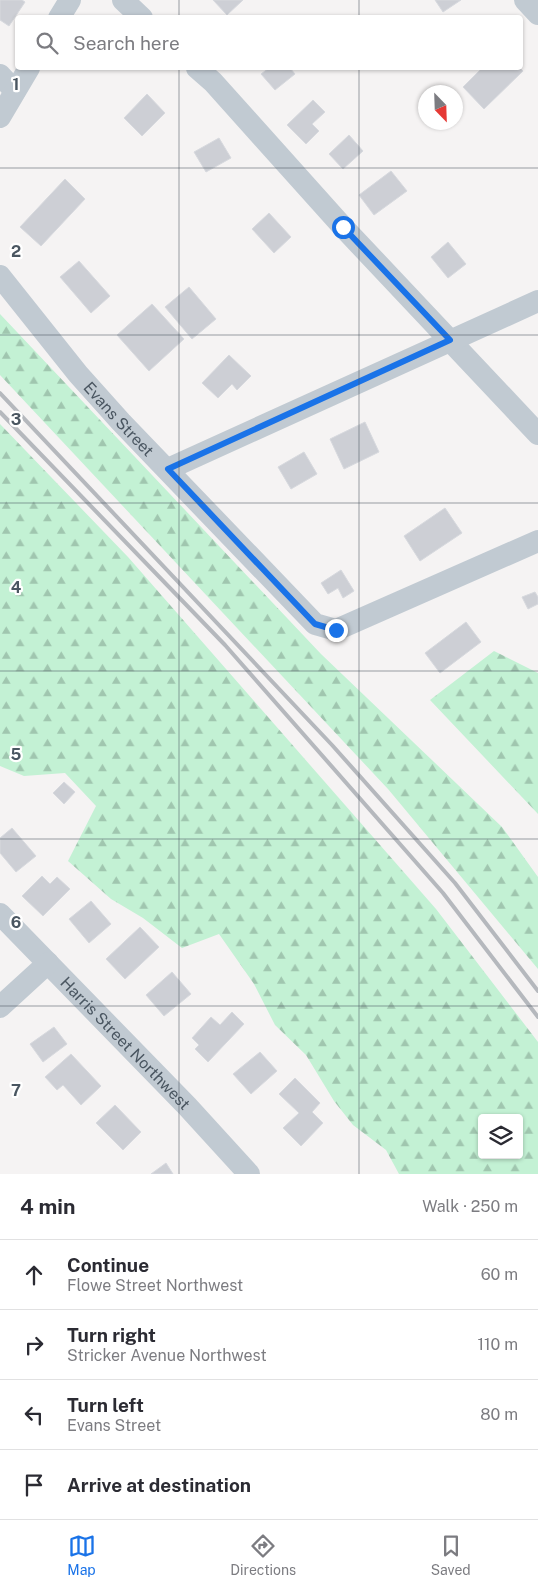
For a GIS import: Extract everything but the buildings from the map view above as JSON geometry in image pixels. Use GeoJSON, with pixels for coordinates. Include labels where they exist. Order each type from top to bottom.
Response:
{"type":"FeatureCollection","features":[{"type":"Feature","properties":{"kind":"street"},"geometry":{"type":"LineString","coordinates":[[61,15],[70,0]]}},
{"type":"Feature","properties":{"kind":"street"},"geometry":{"type":"LineString","coordinates":[[123,0],[139,15]]}},
{"type":"Feature","properties":{"kind":"street"},"geometry":{"type":"LineString","coordinates":[[525,0],[538,14]]}},
{"type":"Feature","properties":{"kind":"street"},"geometry":{"type":"LineString","coordinates":[[0,117],[8,83],[26,70]]}},
{"type":"Feature","properties":{"kind":"street"},"geometry":{"type":"LineString","coordinates":[[199,70],[214,82],[343,227],[538,434]]}},
{"type":"Feature","properties":{"kind":"street","name":"Evans Street"},"geometry":{"type":"LineString","coordinates":[[0,276],[78,374],[315,624],[336,630],[538,541]]}},
{"type":"Feature","properties":{"kind":"street"},"geometry":{"type":"LineString","coordinates":[[168,469],[538,301]]}},
{"type":"Feature","properties":{"kind":"street","name":"Harris Street Northwest"},"geometry":{"type":"LineString","coordinates":[[0,914],[187,1106],[249,1174]]}},
{"type":"Feature","properties":{"kind":"street"},"geometry":{"type":"LineString","coordinates":[[0,1007],[48,963]]}},
{"type":"Feature","properties":{"kind":"green space"},"geometry":{"type":"Polygon","coordinates":[[[0,314],[321,654],[502,827],[538,877],[538,969],[388,789],[0,375],[0,314]]]}},
{"type":"Feature","properties":{"kind":"green space"},"geometry":{"type":"Polygon","coordinates":[[[0,424],[128,557],[436,909],[538,1042],[538,1174],[399,1174],[386,1150],[353,1125],[334,1101],[306,1055],[275,1025],[254,984],[219,934],[182,948],[143,918],[111,899],[68,861],[96,806],[65,773],[24,776],[0,766],[0,424]]]}},
{"type":"Feature","properties":{"kind":"green space"},"geometry":{"type":"Polygon","coordinates":[[[494,651],[538,673],[538,814],[430,700],[494,651]]]}},
{"type":"Feature","properties":{"kind":"railway"},"geometry":{"type":"LineString","coordinates":[[0,393],[332,745],[455,883],[538,991]]}},
{"type":"Feature","properties":{"kind":"railway"},"geometry":{"type":"LineString","coordinates":[[0,412],[225,645],[443,893],[538,1017]]}},
{"type":"Feature","properties":{"kind":"route"},"geometry":{"type":"LineString","coordinates":[[336,630],[315,624],[168,469],[450,340],[343,227]]}}]}
